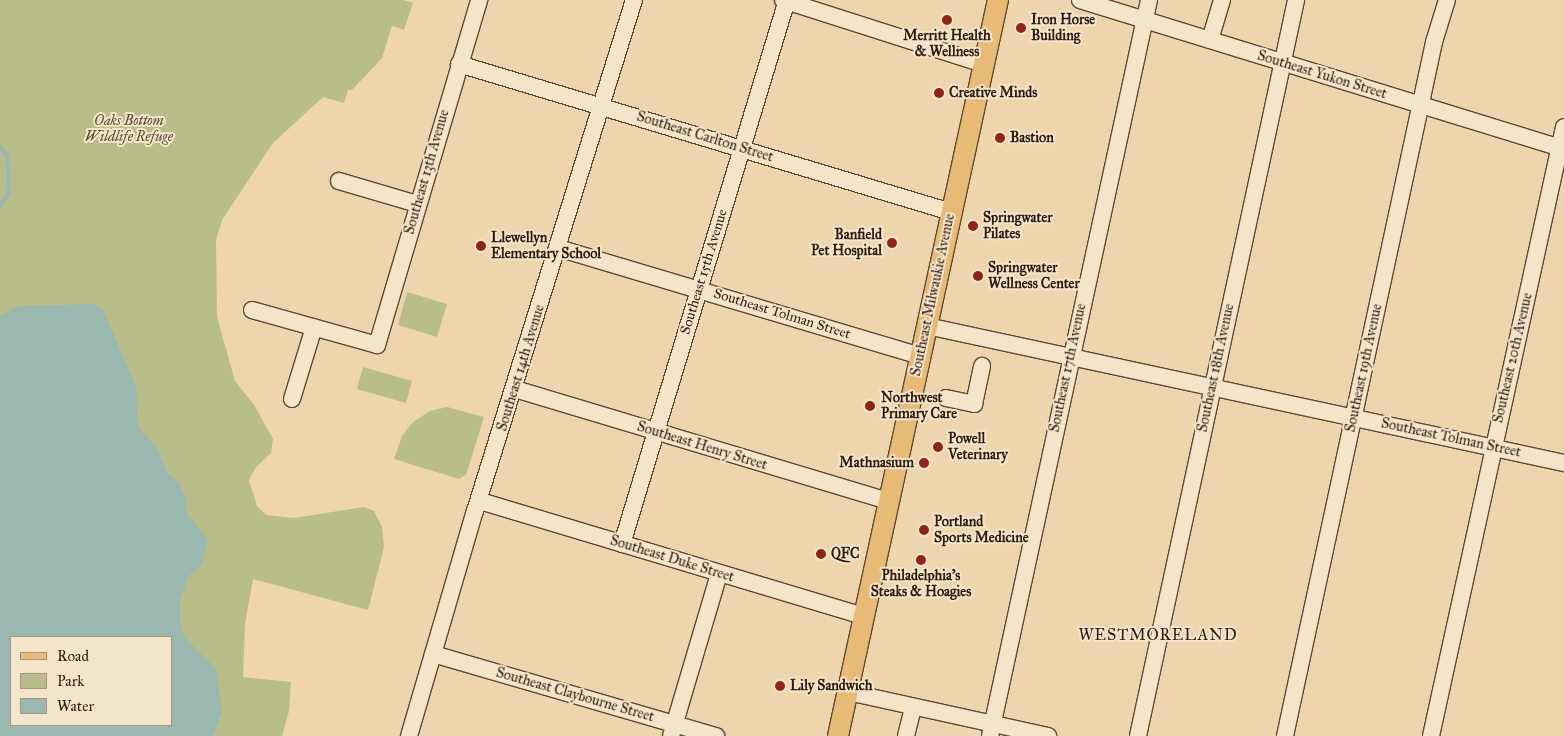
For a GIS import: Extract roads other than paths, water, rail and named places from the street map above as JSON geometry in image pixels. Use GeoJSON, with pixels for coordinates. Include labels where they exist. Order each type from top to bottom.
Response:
{"type":"FeatureCollection","features":[{"type":"Feature","properties":{"kind":"main road","name":"Southeast Milwaukie Avenue"},"geometry":{"type":"LineString","coordinates":[[838,736],[998,0]]}},
{"type":"Feature","properties":{"kind":"street","name":"Southeast 13th Avenue"},"geometry":{"type":"LineString","coordinates":[[314,327],[377,345],[479,0]]}},
{"type":"Feature","properties":{"kind":"street","name":"Southeast 14th Avenue"},"geometry":{"type":"LineString","coordinates":[[409,736],[634,0]]}},
{"type":"Feature","properties":{"kind":"street"},"geometry":{"type":"LineString","coordinates":[[786,0],[983,64]]}},
{"type":"Feature","properties":{"kind":"street","name":"Southeast 15th Avenue"},"geometry":{"type":"LineString","coordinates":[[622,544],[786,0]]}},
{"type":"Feature","properties":{"kind":"street","name":"Southeast Yukon Street"},"geometry":{"type":"LineString","coordinates":[[1080,0],[1562,148]]}},
{"type":"Feature","properties":{"kind":"street","name":"Southeast 17th Avenue"},"geometry":{"type":"LineString","coordinates":[[991,730],[1149,0]]}},
{"type":"Feature","properties":{"kind":"street"},"geometry":{"type":"LineString","coordinates":[[1210,40],[1222,0]]}},
{"type":"Feature","properties":{"kind":"street","name":"Southeast 18th Avenue"},"geometry":{"type":"LineString","coordinates":[[1138,736],[1296,0]]}},
{"type":"Feature","properties":{"kind":"street","name":"Southeast 19th Avenue"},"geometry":{"type":"LineString","coordinates":[[1285,736],[1422,105],[1447,0]]}},
{"type":"Feature","properties":{"kind":"street","name":"Southeast Carlton Street"},"geometry":{"type":"LineString","coordinates":[[459,64],[741,147],[951,212]]}},
{"type":"Feature","properties":{"kind":"street","name":"Southeast 20th Avenue"},"geometry":{"type":"LineString","coordinates":[[1431,736],[1493,447],[1562,148],[1564,127]]}},
{"type":"Feature","properties":{"kind":"street"},"geometry":{"type":"LineString","coordinates":[[339,181],[418,204]]}},
{"type":"Feature","properties":{"kind":"street","name":"Southeast Tolman Street"},"geometry":{"type":"LineString","coordinates":[[558,248],[920,356]]}},
{"type":"Feature","properties":{"kind":"street"},"geometry":{"type":"LineString","coordinates":[[252,310],[314,327],[292,399]]}},
{"type":"Feature","properties":{"kind":"street","name":"Southeast Tolman Street"},"geometry":{"type":"LineString","coordinates":[[926,326],[1564,463]]}},
{"type":"Feature","properties":{"kind":"street"},"geometry":{"type":"LineString","coordinates":[[946,398],[974,404],[982,366]]}},
{"type":"Feature","properties":{"kind":"street","name":"Southeast Henry Street"},"geometry":{"type":"LineString","coordinates":[[515,389],[889,501]]}},
{"type":"Feature","properties":{"kind":"street","name":"Southeast Duke Street"},"geometry":{"type":"LineString","coordinates":[[480,501],[864,616]]}},
{"type":"Feature","properties":{"kind":"street"},"geometry":{"type":"LineString","coordinates":[[673,730],[720,574]]}},
{"type":"Feature","properties":{"kind":"street","name":"Southeast Claybourne Street"},"geometry":{"type":"LineString","coordinates":[[433,654],[673,730],[716,736]]}},
{"type":"Feature","properties":{"kind":"street"},"geometry":{"type":"LineString","coordinates":[[848,692],[912,706],[991,730],[1048,736]]}},
{"type":"Feature","properties":{"kind":"street"},"geometry":{"type":"LineString","coordinates":[[906,736],[912,706]]}},
{"type":"Feature","properties":{"kind":"water"},"geometry":{"type":"Polygon","coordinates":[[[92,304],[103,309],[136,387],[138,427],[157,448],[167,473],[178,482],[186,497],[187,513],[208,540],[201,565],[188,577],[180,601],[180,624],[184,637],[216,669],[222,711],[213,736],[0,736],[0,316],[18,306],[92,304]]]}},
{"type":"Feature","properties":{"kind":"waterway"},"geometry":{"type":"LineString","coordinates":[[0,147],[7,156],[9,174],[8,194],[0,206]]}},
{"type":"Feature","properties":{"kind":"place","name":"Merritt Health & Wellness"},"geometry":{"type":"Point","coordinates":[947,20]}},
{"type":"Feature","properties":{"kind":"place","name":"Iron Horse Building"},"geometry":{"type":"Point","coordinates":[1021,28]}},
{"type":"Feature","properties":{"kind":"place","name":"Creative Minds"},"geometry":{"type":"Point","coordinates":[939,93]}},
{"type":"Feature","properties":{"kind":"place","name":"Bastion"},"geometry":{"type":"Point","coordinates":[1000,138]}},
{"type":"Feature","properties":{"kind":"place","name":"Springwater Pilates"},"geometry":{"type":"Point","coordinates":[973,226]}},
{"type":"Feature","properties":{"kind":"place","name":"Banfield Pet Hospital"},"geometry":{"type":"Point","coordinates":[892,243]}},
{"type":"Feature","properties":{"kind":"place","name":"Llewellyn Elementary School"},"geometry":{"type":"Point","coordinates":[481,246]}},
{"type":"Feature","properties":{"kind":"place","name":"Springwater Wellness Center"},"geometry":{"type":"Point","coordinates":[978,276]}},
{"type":"Feature","properties":{"kind":"place","name":"Northwest Primary Care"},"geometry":{"type":"Point","coordinates":[870,406]}},
{"type":"Feature","properties":{"kind":"place","name":"Powell Veterinary"},"geometry":{"type":"Point","coordinates":[938,447]}},
{"type":"Feature","properties":{"kind":"place","name":"Mathnasium"},"geometry":{"type":"Point","coordinates":[924,463]}},
{"type":"Feature","properties":{"kind":"place","name":"Portland Sports Medicine"},"geometry":{"type":"Point","coordinates":[924,530]}},
{"type":"Feature","properties":{"kind":"place","name":"QFC"},"geometry":{"type":"Point","coordinates":[821,554]}},
{"type":"Feature","properties":{"kind":"place","name":"Philadelphia's Steaks & Hoagies"},"geometry":{"type":"Point","coordinates":[921,560]}},
{"type":"Feature","properties":{"kind":"place","name":"Lily Sandwich"},"geometry":{"type":"Point","coordinates":[780,686]}},
{"type":"Feature","properties":{"kind":"district","name":"WESTMORELAND"},"geometry":{"type":"Point","coordinates":[1158,635]}},
{"type":"Feature","properties":{"kind":"park label","name":"Oaks Bottom Wildlife Refuge"},"geometry":{"type":"Point","coordinates":[129,130]}}]}
